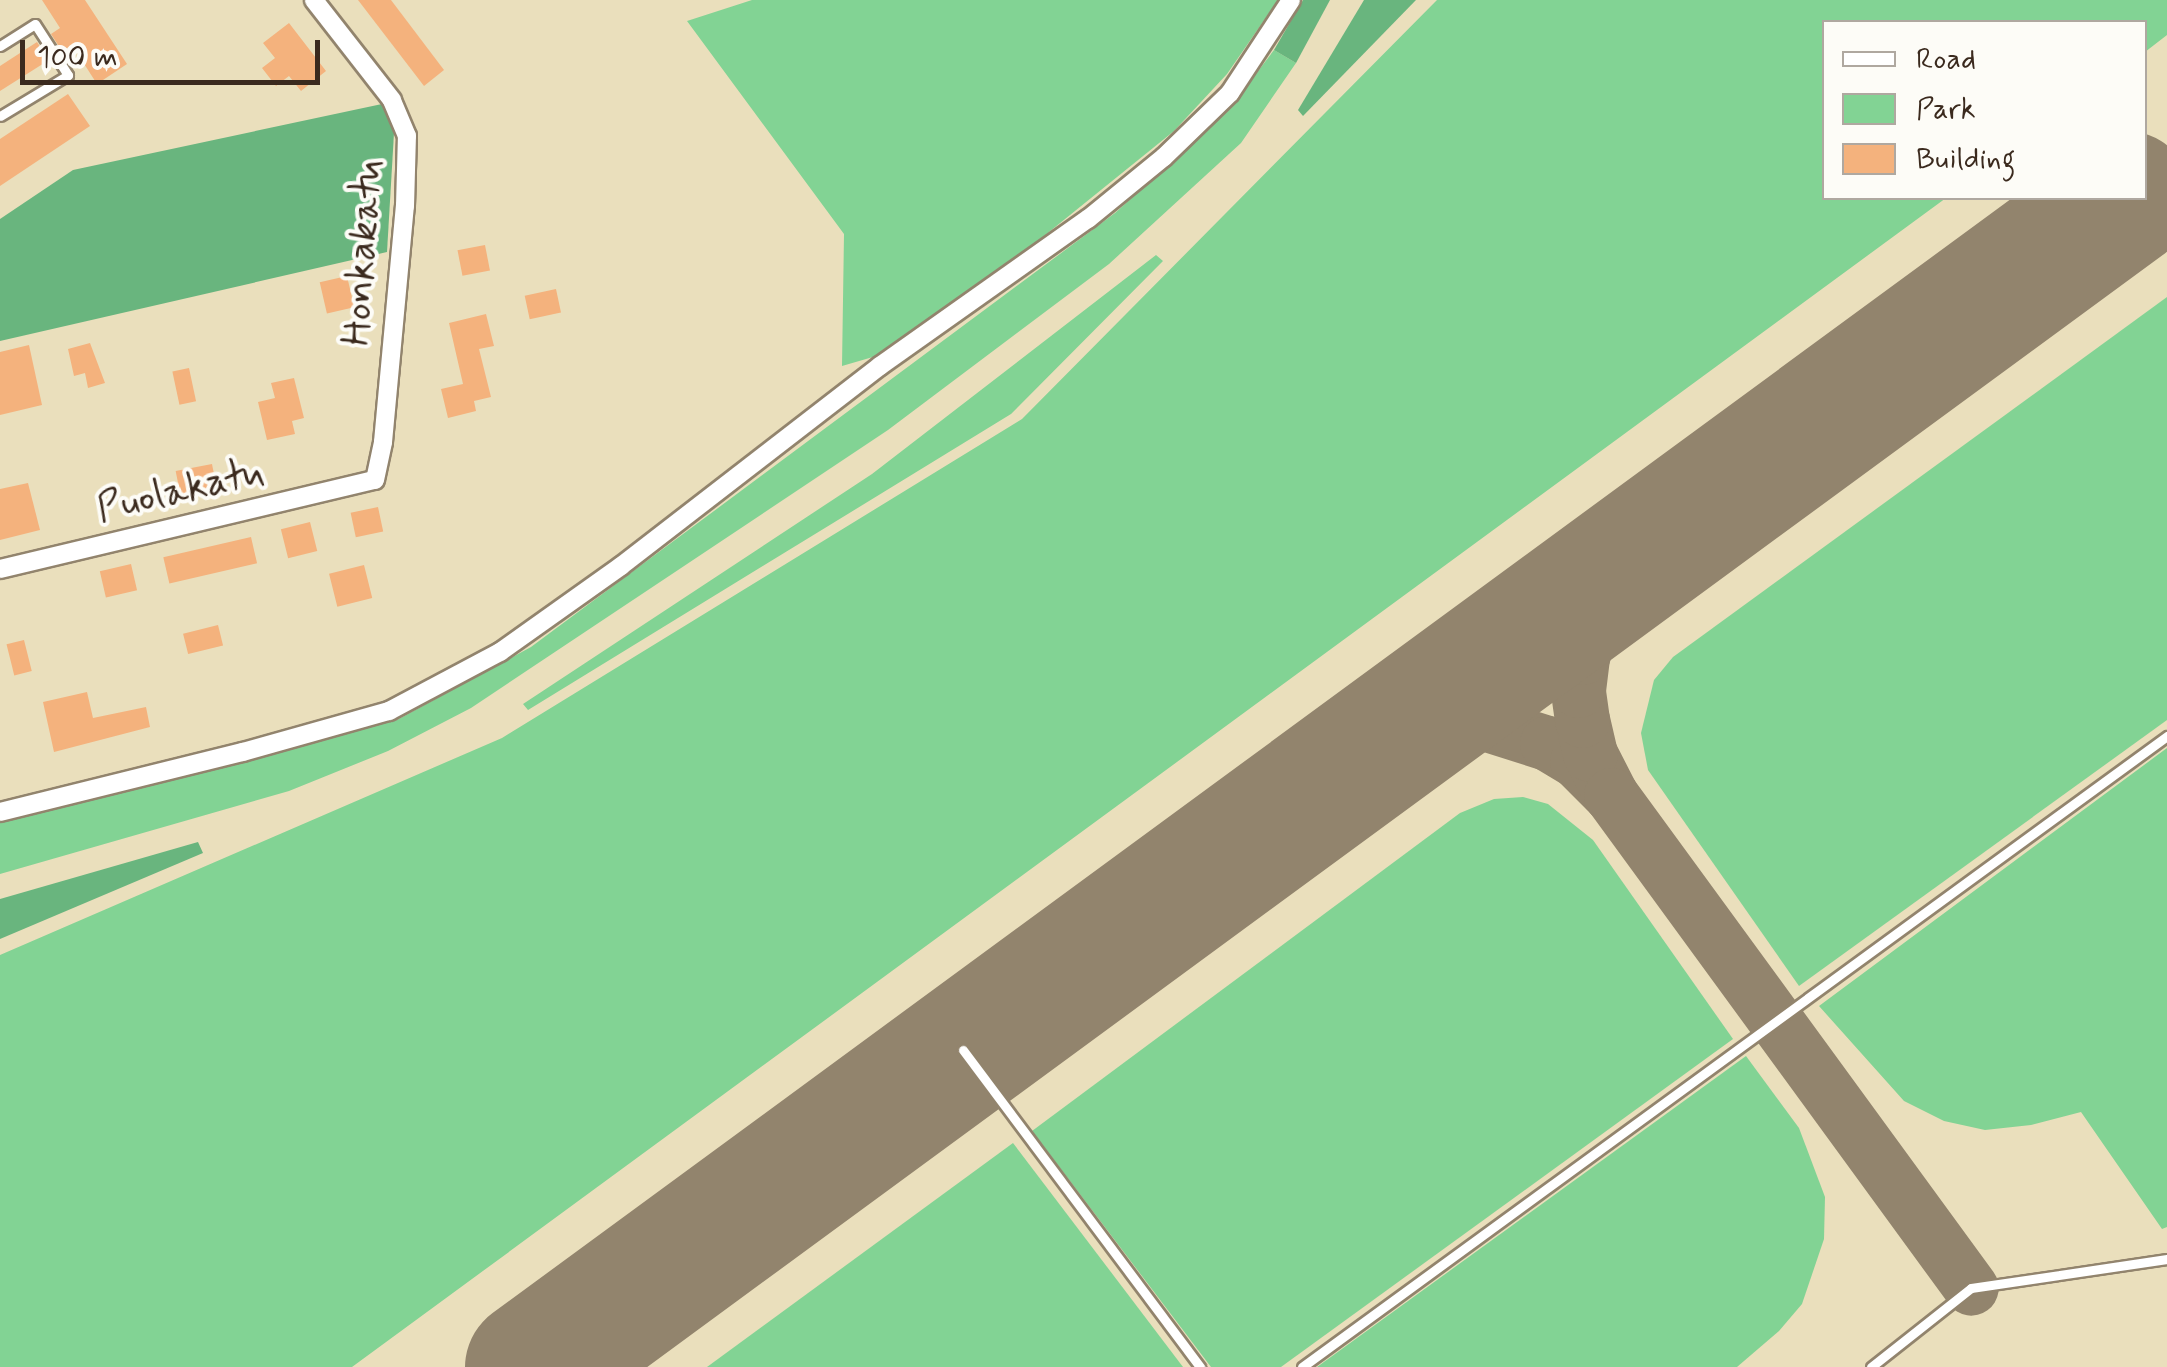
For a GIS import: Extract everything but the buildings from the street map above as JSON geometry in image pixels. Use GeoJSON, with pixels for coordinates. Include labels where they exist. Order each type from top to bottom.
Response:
{"type":"FeatureCollection","features":[{"type":"Feature","properties":{"kind":"street","name":"Honkakatu"},"geometry":{"type":"LineString","coordinates":[[314,0],[392,100],[407,136],[405,206],[383,442],[375,480]]}},
{"type":"Feature","properties":{"kind":"street"},"geometry":{"type":"LineString","coordinates":[[0,812],[389,710],[500,652],[621,566],[880,366],[1088,218],[1164,156],[1230,93],[1291,0]]}},
{"type":"Feature","properties":{"kind":"street","name":"Puolakatu"},"geometry":{"type":"LineString","coordinates":[[0,569],[375,480]]}},
{"type":"Feature","properties":{"kind":"lane"},"geometry":{"type":"LineString","coordinates":[[0,46],[35,24],[68,75],[0,116]]}},
{"type":"Feature","properties":{"kind":"lane"},"geometry":{"type":"LineString","coordinates":[[1302,1367],[2167,736]]}},
{"type":"Feature","properties":{"kind":"lane"},"geometry":{"type":"LineString","coordinates":[[963,1050],[1200,1367]]}},
{"type":"Feature","properties":{"kind":"lane"},"geometry":{"type":"LineString","coordinates":[[1870,1367],[1971,1288],[2167,1259]]}},
{"type":"Feature","properties":{"kind":"green space"},"geometry":{"type":"Polygon","coordinates":[[[752,0],[1278,0],[1227,74],[1174,131],[1044,236],[890,352],[842,366],[844,234],[687,21],[752,0]]]}},
{"type":"Feature","properties":{"kind":"green space"},"geometry":{"type":"Polygon","coordinates":[[[1303,0],[1330,0],[1296,63],[1274,50],[1303,0]]]}},
{"type":"Feature","properties":{"kind":"green space"},"geometry":{"type":"Polygon","coordinates":[[[1364,0],[1416,0],[1303,116],[1298,110],[1364,0]]]}},
{"type":"Feature","properties":{"kind":"green space"},"geometry":{"type":"Polygon","coordinates":[[[1437,0],[2167,0],[2167,35],[2147,50],[2147,20],[1822,20],[1822,200],[1943,200],[352,1367],[0,1367],[0,955],[502,738],[1022,419],[1437,0]]]}},
{"type":"Feature","properties":{"kind":"green space"},"geometry":{"type":"Polygon","coordinates":[[[1274,50],[1296,63],[1241,143],[1109,264],[888,430],[471,708],[388,751],[289,791],[0,874],[0,819],[397,720],[531,647],[1115,213],[1227,112],[1274,50]]]}},
{"type":"Feature","properties":{"kind":"green space"},"geometry":{"type":"Polygon","coordinates":[[[382,104],[394,133],[387,252],[0,341],[0,219],[73,170],[382,104]]]}},
{"type":"Feature","properties":{"kind":"green space"},"geometry":{"type":"Polygon","coordinates":[[[1156,255],[1163,261],[1011,414],[528,710],[523,704],[872,474],[1156,255]]]}},
{"type":"Feature","properties":{"kind":"green space"},"geometry":{"type":"Polygon","coordinates":[[[2167,297],[2167,720],[1799,986],[1648,770],[1641,733],[1654,680],[1673,657],[2167,297]]]}},
{"type":"Feature","properties":{"kind":"green space"},"geometry":{"type":"Polygon","coordinates":[[[2167,748],[2167,1227],[2162,1229],[2081,1112],[2031,1125],[1985,1130],[1944,1121],[1904,1101],[1819,1006],[2167,748]]]}},
{"type":"Feature","properties":{"kind":"green space"},"geometry":{"type":"Polygon","coordinates":[[[1523,797],[1548,804],[1593,840],[1733,1039],[1281,1367],[1211,1367],[1032,1131],[1460,813],[1494,799],[1523,797]]]}},
{"type":"Feature","properties":{"kind":"green space"},"geometry":{"type":"Polygon","coordinates":[[[198,842],[203,853],[0,939],[0,899],[198,842]]]}},
{"type":"Feature","properties":{"kind":"green space"},"geometry":{"type":"Polygon","coordinates":[[[1746,1056],[1799,1128],[1825,1197],[1824,1239],[1802,1304],[1779,1331],[1737,1367],[1317,1367],[1746,1056]]]}},
{"type":"Feature","properties":{"kind":"green space"},"geometry":{"type":"Polygon","coordinates":[[[1013,1143],[1183,1367],[707,1367],[1013,1143]]]}},
{"type":"Feature","properties":{"kind":"taxiway"},"geometry":{"type":"LineString","coordinates":[[1363,757],[1412,732],[1484,723],[1547,743],[1577,761],[1611,795],[1590,754],[1582,720],[1578,690],[1582,657],[1593,623],[1609,597],[1664,536]]}},
{"type":"Feature","properties":{"kind":"taxiway"},"geometry":{"type":"LineString","coordinates":[[1611,795],[1971,1288]]}},
{"type":"Feature","properties":{"kind":"runway"},"geometry":{"type":"LineString","coordinates":[[532,1367],[2122,200]]}}]}
